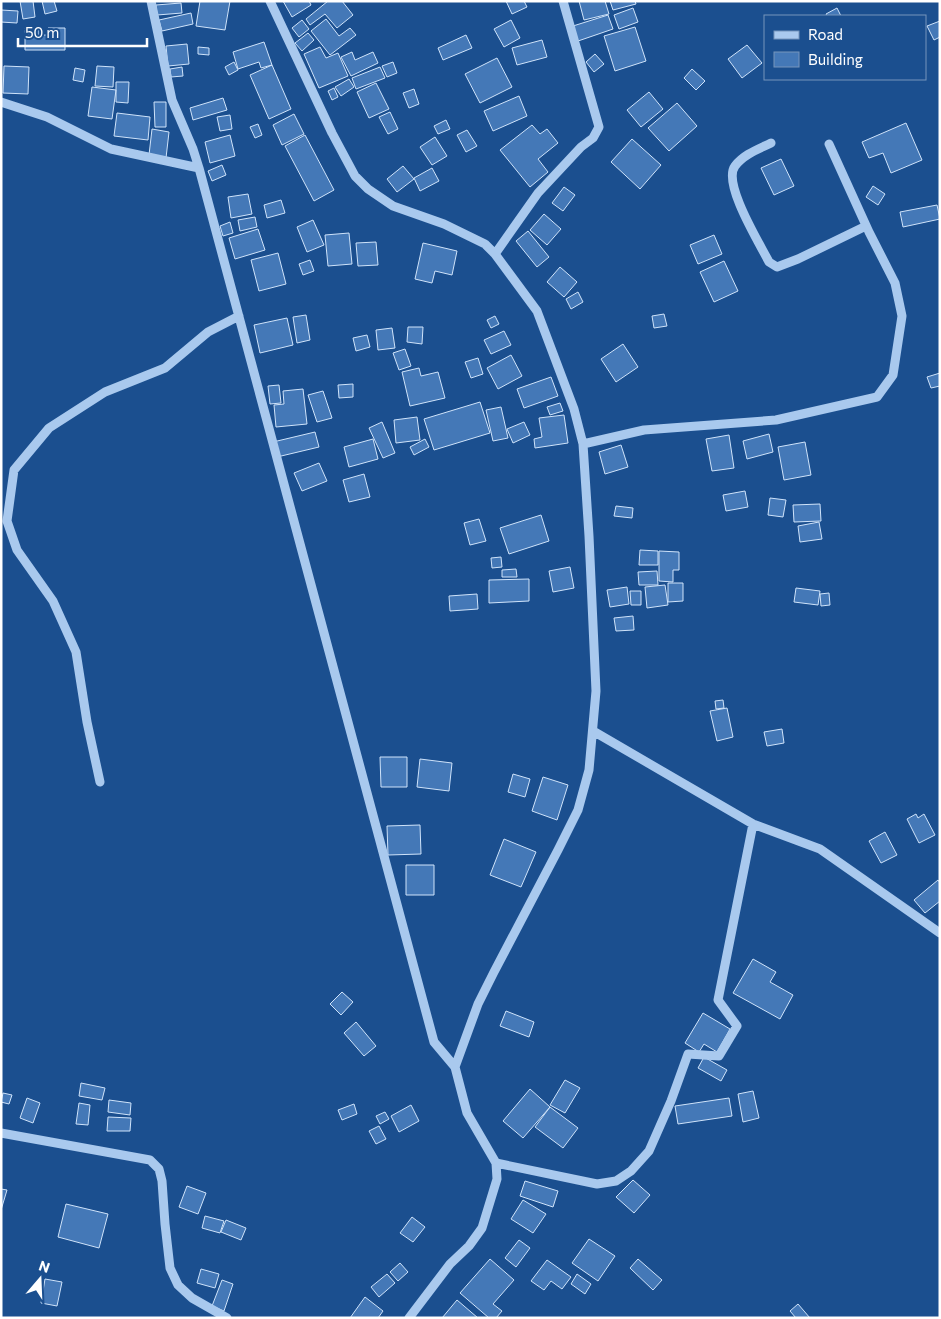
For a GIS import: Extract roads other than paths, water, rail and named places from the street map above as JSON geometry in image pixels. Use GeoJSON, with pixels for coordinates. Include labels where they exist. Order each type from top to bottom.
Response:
{"type":"FeatureCollection","features":[{"type":"Feature","properties":{"kind":"street"},"geometry":{"type":"LineString","coordinates":[[151,1],[172,100],[199,168],[434,1042],[455,1067],[467,1113],[496,1163],[497,1179],[482,1228],[469,1246],[450,1264],[409,1318]]}},
{"type":"Feature","properties":{"kind":"street"},"geometry":{"type":"LineString","coordinates":[[270,1],[332,133],[355,176],[368,189],[394,206],[444,224],[485,244],[495,254],[537,311],[574,409],[583,444],[596,691],[588,770],[578,810],[486,988],[461,1046],[455,1067]]}},
{"type":"Feature","properties":{"kind":"street"},"geometry":{"type":"LineString","coordinates":[[495,254],[538,193],[593,138],[599,127],[564,1]]}},
{"type":"Feature","properties":{"kind":"street"},"geometry":{"type":"LineString","coordinates":[[1,102],[47,117],[111,149],[199,168]]}},
{"type":"Feature","properties":{"kind":"street"},"geometry":{"type":"LineString","coordinates":[[771,143],[746,156],[734,167],[732,181],[739,202],[769,262],[777,266],[798,259],[866,226]]}},
{"type":"Feature","properties":{"kind":"street"},"geometry":{"type":"LineString","coordinates":[[583,444],[644,430],[776,420],[877,397],[893,375],[902,316],[895,283],[866,226],[829,144]]}},
{"type":"Feature","properties":{"kind":"street"},"geometry":{"type":"LineString","coordinates":[[100,782],[87,722],[76,652],[53,600],[17,550],[7,521],[14,470],[49,428],[105,392],[165,368],[208,332],[239,316]]}},
{"type":"Feature","properties":{"kind":"street"},"geometry":{"type":"LineString","coordinates":[[593,731],[753,824],[820,849],[940,933]]}},
{"type":"Feature","properties":{"kind":"street"},"geometry":{"type":"LineString","coordinates":[[496,1163],[597,1184],[616,1181],[631,1171],[649,1151],[671,1101],[688,1054],[719,1056],[737,1026],[718,1000],[753,824]]}},
{"type":"Feature","properties":{"kind":"street"},"geometry":{"type":"LineString","coordinates":[[1,1134],[150,1160],[160,1169],[170,1268],[178,1285],[192,1298],[227,1318]]}}]}
